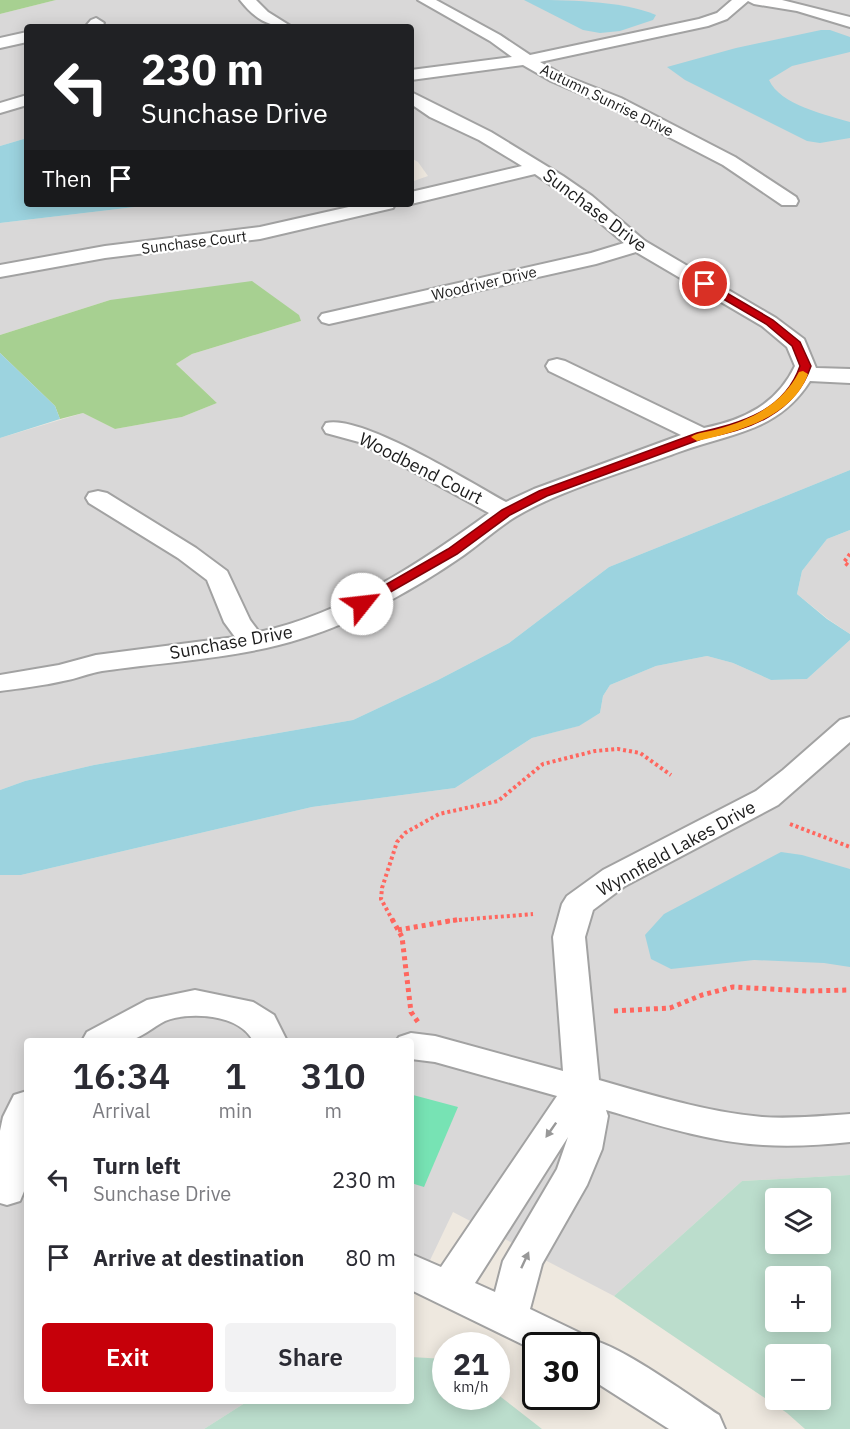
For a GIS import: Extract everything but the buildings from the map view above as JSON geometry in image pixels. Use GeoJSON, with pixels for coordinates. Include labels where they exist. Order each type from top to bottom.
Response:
{"type":"FeatureCollection","features":[{"type":"Feature","properties":{"kind":"street"},"geometry":{"type":"LineString","coordinates":[[247,0],[263,15],[279,24]]}},
{"type":"Feature","properties":{"kind":"street","name":"Autumn Sunrise Drive"},"geometry":{"type":"LineString","coordinates":[[425,0],[495,38],[557,78],[615,102],[729,161],[789,201]]}},
{"type":"Feature","properties":{"kind":"street"},"geometry":{"type":"LineString","coordinates":[[414,75],[529,60],[703,23],[722,16],[741,0]]}},
{"type":"Feature","properties":{"kind":"street"},"geometry":{"type":"LineString","coordinates":[[754,0],[799,7],[850,22]]}},
{"type":"Feature","properties":{"kind":"street"},"geometry":{"type":"LineString","coordinates":[[0,44],[24,39]]}},
{"type":"Feature","properties":{"kind":"street","name":"Sunchase Drive"},"geometry":{"type":"LineString","coordinates":[[0,683],[63,673],[96,663],[223,648],[293,633],[340,614],[453,551],[506,512],[543,494],[701,435],[724,431],[772,412],[800,384],[806,366],[796,344],[769,322],[638,245],[585,200],[537,168],[484,136],[436,113],[414,99]]}},
{"type":"Feature","properties":{"kind":"street"},"geometry":{"type":"LineString","coordinates":[[0,108],[24,101]]}},
{"type":"Feature","properties":{"kind":"street"},"geometry":{"type":"LineString","coordinates":[[414,197],[537,168]]}},
{"type":"Feature","properties":{"kind":"street","name":"Sunchase Court"},"geometry":{"type":"LineString","coordinates":[[0,271],[105,252],[260,234],[373,207]]}},
{"type":"Feature","properties":{"kind":"street","name":"Woodriver Drive"},"geometry":{"type":"LineString","coordinates":[[329,318],[596,258],[638,245]]}},
{"type":"Feature","properties":{"kind":"street"},"geometry":{"type":"LineString","coordinates":[[557,366],[701,435]]}},
{"type":"Feature","properties":{"kind":"street"},"geometry":{"type":"LineString","coordinates":[[803,374],[850,376]]}},
{"type":"Feature","properties":{"kind":"street","name":"Woodbend Court"},"geometry":{"type":"LineString","coordinates":[[334,428],[367,437],[506,512]]}},
{"type":"Feature","properties":{"kind":"street"},"geometry":{"type":"LineString","coordinates":[[98,498],[187,553],[218,576],[237,622],[252,642]]}},
{"type":"Feature","properties":{"kind":"street","name":"Wynnfield Lakes Drive"},"geometry":{"type":"LineString","coordinates":[[508,1316],[523,1262],[574,1174],[584,1149],[590,1116],[582,1090],[569,937],[578,904],[614,879],[766,798],[794,777],[850,726]]}},
{"type":"Feature","properties":{"kind":"street"},"geometry":{"type":"LineString","coordinates":[[105,1038],[159,1009],[195,1003],[241,1011],[262,1024],[269,1038]]}},
{"type":"Feature","properties":{"kind":"street"},"geometry":{"type":"LineString","coordinates":[[415,1034],[435,1049],[688,1119],[761,1131],[800,1132],[850,1128]]}},
{"type":"Feature","properties":{"kind":"street"},"geometry":{"type":"LineString","coordinates":[[448,1288],[472,1258],[554,1126],[582,1090]]}},
{"type":"Feature","properties":{"kind":"street"},"geometry":{"type":"LineString","coordinates":[[11,1190],[21,1117],[24,1111]]}},
{"type":"Feature","properties":{"kind":"street"},"geometry":{"type":"LineString","coordinates":[[414,1272],[539,1332]]}},
{"type":"Feature","properties":{"kind":"street"},"geometry":{"type":"LineString","coordinates":[[600,1363],[615,1370],[704,1429]]}},
{"type":"Feature","properties":{"kind":"path"},"geometry":{"type":"LineString","coordinates":[[849,567],[844,562],[850,554]]}},
{"type":"Feature","properties":{"kind":"path"},"geometry":{"type":"LineString","coordinates":[[415,1034],[402,937],[381,899],[382,888],[397,842],[405,833],[439,814],[498,801],[543,764],[572,756],[625,750],[640,753],[671,775]]}},
{"type":"Feature","properties":{"kind":"path"},"geometry":{"type":"LineString","coordinates":[[790,824],[804,832],[850,847]]}},
{"type":"Feature","properties":{"kind":"path"},"geometry":{"type":"LineString","coordinates":[[398,930],[419,924],[461,918],[533,914]]}},
{"type":"Feature","properties":{"kind":"path"},"geometry":{"type":"LineString","coordinates":[[614,1011],[670,1008],[702,995],[733,987],[808,991],[850,990]]}},
{"type":"Feature","properties":{"kind":"shaded area"},"geometry":{"type":"Polygon","coordinates":[[[56,0],[850,0],[850,470],[609,567],[509,643],[353,720],[94,765],[25,781],[0,790],[0,438],[83,413],[115,429],[182,417],[217,403],[176,364],[192,354],[301,321],[110,300],[0,335],[0,223],[135,207],[414,207],[414,181],[428,176],[414,160],[414,24],[24,24],[24,139],[0,146],[0,14],[56,0]]]}},
{"type":"Feature","properties":{"kind":"shaded area"},"geometry":{"type":"Polygon","coordinates":[[[850,530],[850,634],[797,594],[802,571],[827,539],[850,530]]]}},
{"type":"Feature","properties":{"kind":"shaded area"},"geometry":{"type":"Polygon","coordinates":[[[850,640],[850,1175],[742,1181],[614,1296],[453,1212],[414,1294],[414,1038],[24,1038],[24,1404],[243,1404],[204,1429],[0,1429],[0,875],[21,875],[312,807],[455,788],[532,738],[578,726],[600,713],[603,696],[610,685],[656,666],[707,656],[733,663],[771,680],[807,679],[850,640]]]}},
{"type":"Feature","properties":{"kind":"green space"},"geometry":{"type":"Polygon","coordinates":[[[0,0],[56,0],[0,14],[0,0]]]}},
{"type":"Feature","properties":{"kind":"green space"},"geometry":{"type":"Polygon","coordinates":[[[252,281],[299,315],[301,321],[192,354],[176,364],[217,403],[182,417],[115,429],[83,413],[60,419],[55,406],[0,353],[0,335],[110,300],[252,281]]]}},
{"type":"Feature","properties":{"kind":"green space"},"geometry":{"type":"Polygon","coordinates":[[[414,1095],[458,1107],[424,1187],[414,1184],[414,1095]]]}},
{"type":"Feature","properties":{"kind":"green space"},"geometry":{"type":"Polygon","coordinates":[[[850,1175],[850,1429],[805,1429],[783,1410],[831,1410],[831,1344],[765,1344],[765,1398],[614,1296],[742,1181],[850,1175]]]}},
{"type":"Feature","properties":{"kind":"green space"},"geometry":{"type":"Polygon","coordinates":[[[414,1357],[432,1358],[432,1410],[510,1410],[510,1404],[542,1429],[204,1429],[243,1404],[414,1404],[414,1357]]]}},
{"type":"Feature","properties":{"kind":"water"},"geometry":{"type":"Polygon","coordinates":[[[524,0],[609,4],[626,6],[656,15],[653,20],[620,31],[600,33],[583,30],[524,0]]]}},
{"type":"Feature","properties":{"kind":"water"},"geometry":{"type":"Polygon","coordinates":[[[830,30],[850,37],[850,52],[792,66],[769,80],[775,89],[793,102],[850,122],[850,138],[820,143],[807,141],[685,80],[667,67],[736,48],[830,30]]]}},
{"type":"Feature","properties":{"kind":"water"},"geometry":{"type":"Polygon","coordinates":[[[24,139],[24,207],[135,207],[0,223],[0,146],[24,139]]]}},
{"type":"Feature","properties":{"kind":"water"},"geometry":{"type":"Polygon","coordinates":[[[0,353],[55,406],[60,419],[0,438],[0,353]]]}},
{"type":"Feature","properties":{"kind":"water"},"geometry":{"type":"Polygon","coordinates":[[[850,470],[850,530],[827,539],[802,571],[797,594],[827,619],[850,634],[850,640],[807,679],[771,680],[733,663],[707,656],[656,666],[610,685],[603,696],[600,713],[579,726],[532,738],[455,788],[312,807],[21,875],[0,875],[0,790],[25,781],[94,765],[353,720],[509,643],[609,567],[850,470]]]}},
{"type":"Feature","properties":{"kind":"water"},"geometry":{"type":"Polygon","coordinates":[[[781,852],[802,855],[850,869],[850,967],[824,963],[754,960],[671,969],[651,959],[645,935],[664,914],[781,852]]]}},
{"type":"Feature","properties":{"kind":"slow traffic"},"geometry":{"type":"LineString","coordinates":[[697,437],[724,431],[772,412],[800,384],[803,374]]}},
{"type":"Feature","properties":{"kind":"route"},"geometry":{"type":"LineString","coordinates":[[362,604],[453,551],[506,512],[543,494],[701,435],[724,431],[772,412],[785,400],[800,384],[806,366],[796,344],[769,322],[705,284]]}}]}
